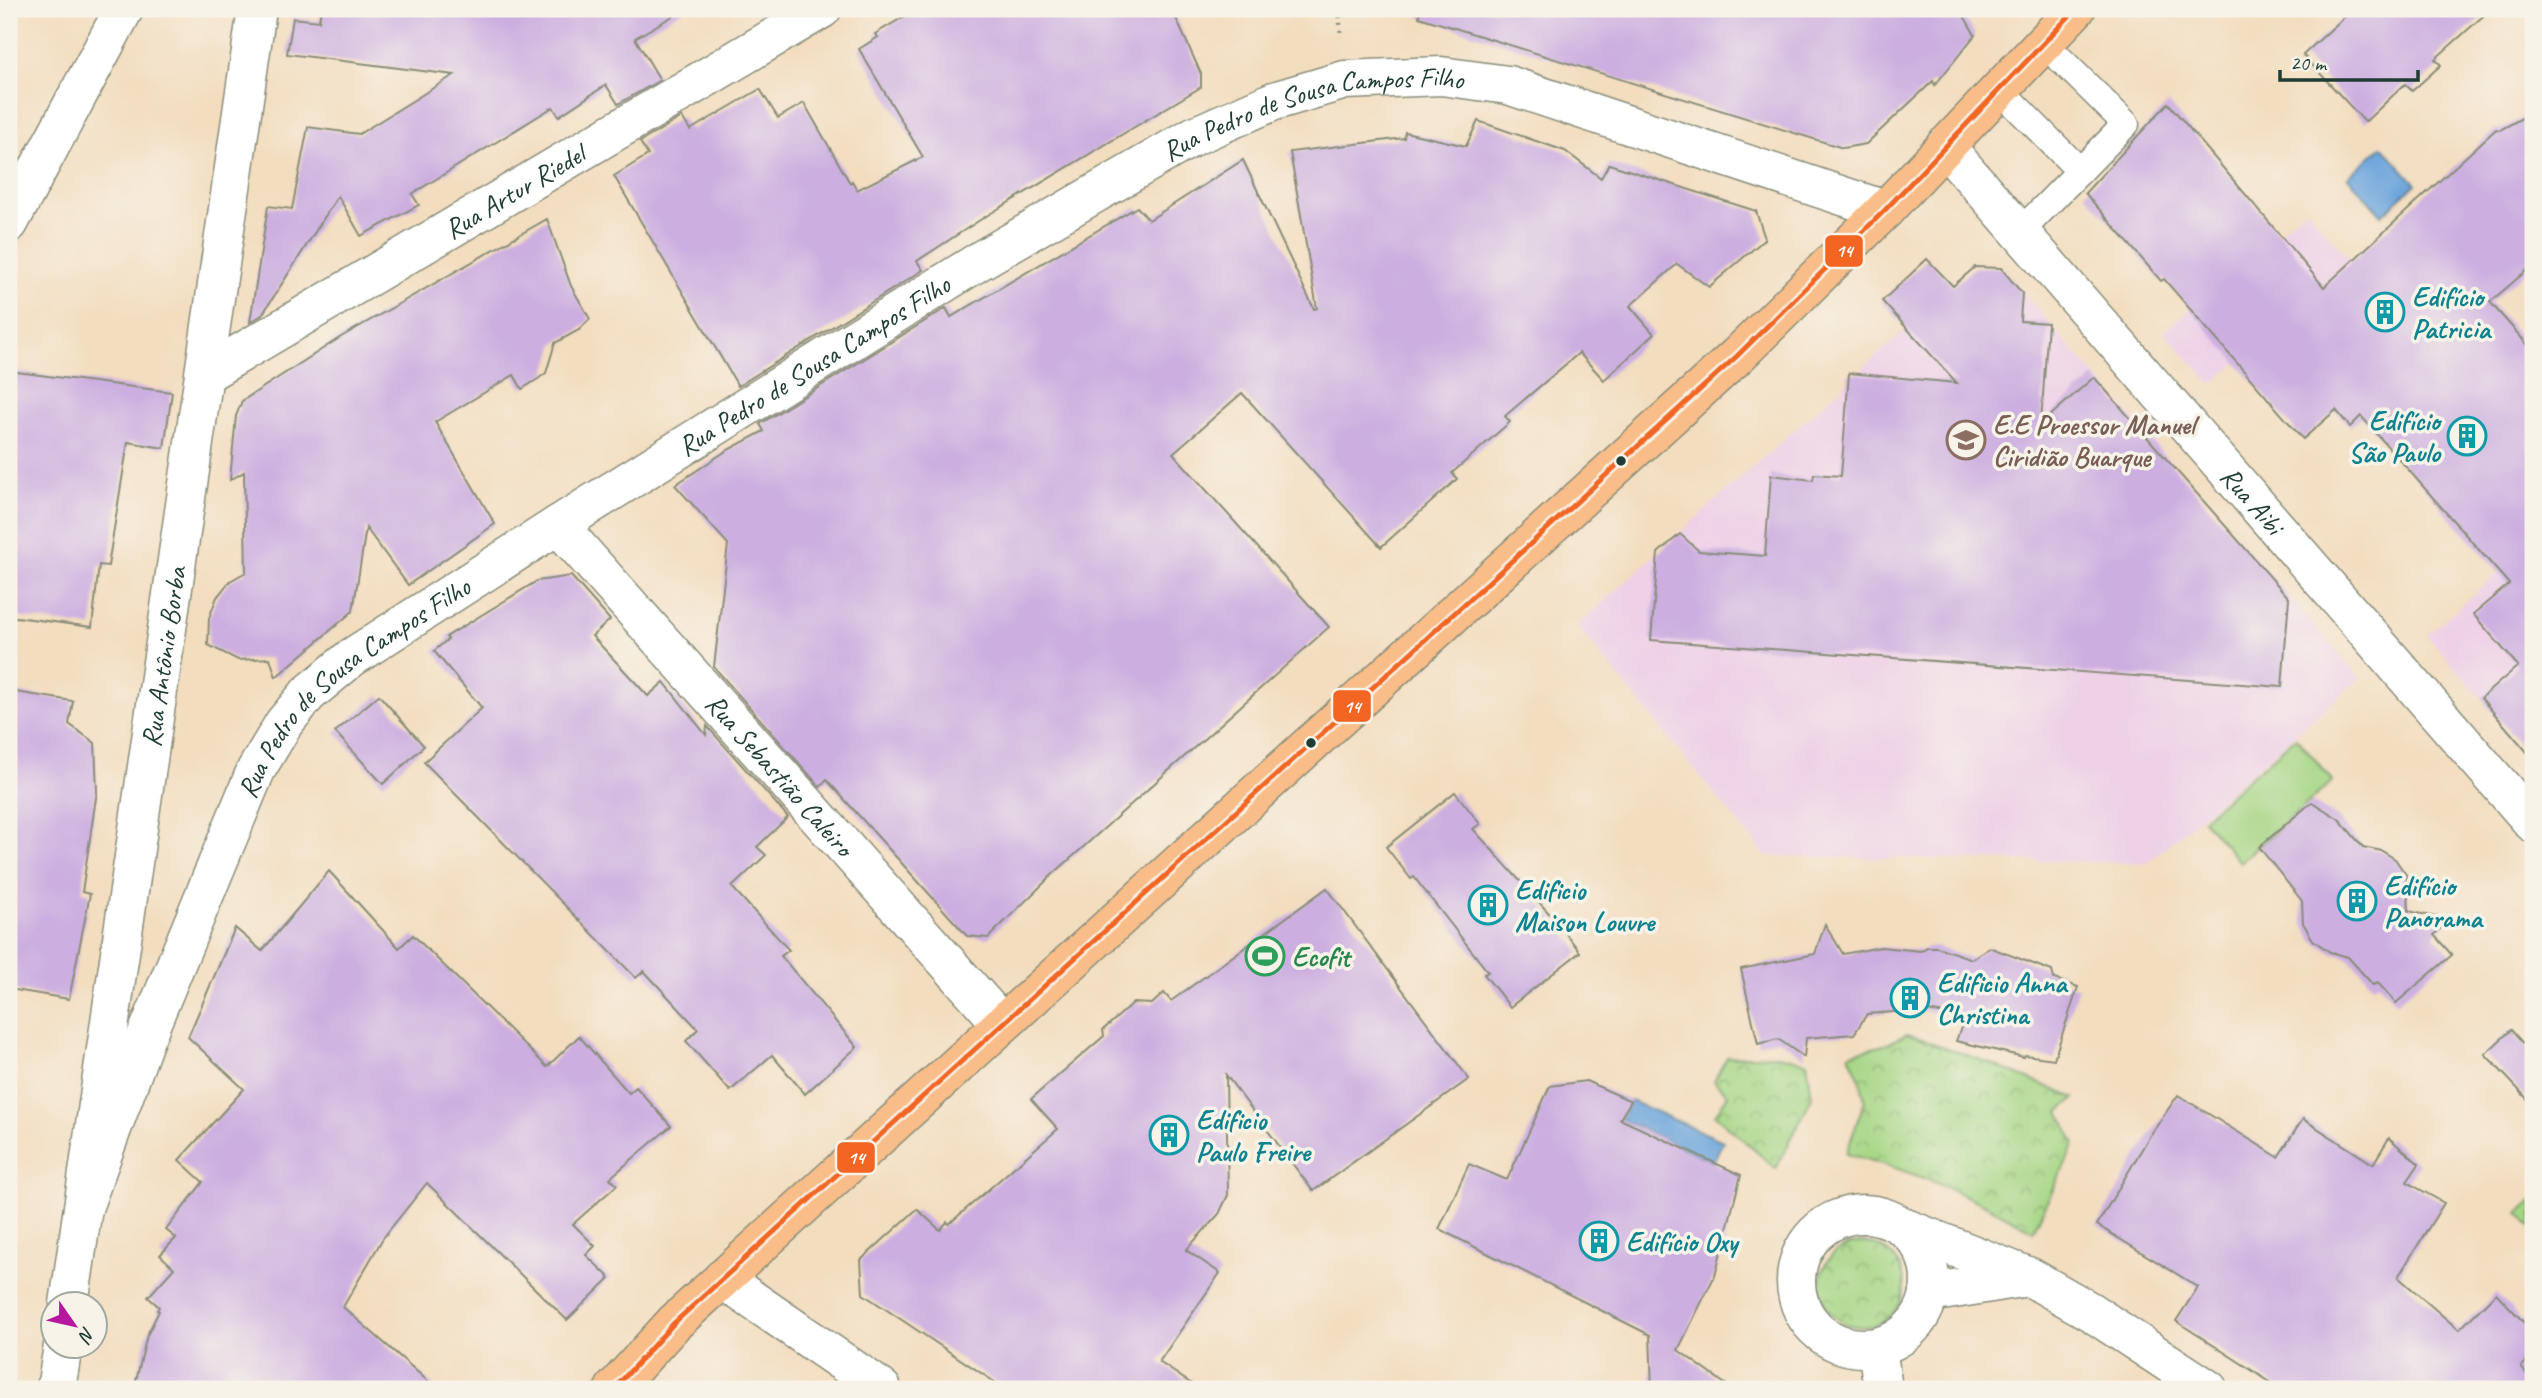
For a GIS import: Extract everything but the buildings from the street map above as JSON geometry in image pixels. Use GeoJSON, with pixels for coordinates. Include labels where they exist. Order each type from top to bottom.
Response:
{"type":"FeatureCollection","features":[{"type":"Feature","properties":{"kind":"main road"},"geometry":{"type":"LineString","coordinates":[[614,1389],[674,1323],[1737,356],[1885,211],[2076,9]]}},
{"type":"Feature","properties":{"kind":"street"},"geometry":{"type":"LineString","coordinates":[[9,223],[124,9]]}},
{"type":"Feature","properties":{"kind":"street","name":"Rua Antônio Borba"},"geometry":{"type":"LineString","coordinates":[[71,1290],[257,9]]}},
{"type":"Feature","properties":{"kind":"street","name":"Rua Artur Riedel"},"geometry":{"type":"LineString","coordinates":[[205,374],[822,9]]}},
{"type":"Feature","properties":{"kind":"street","name":"Rua Pedro de Sousa Campos Filho"},"geometry":{"type":"LineString","coordinates":[[83,1208],[145,1039],[256,770],[284,723],[308,694],[351,658],[558,525],[981,260],[1194,136],[1274,101],[1345,80],[1441,76],[1508,85],[1885,211]]}},
{"type":"Feature","properties":{"kind":"street","name":"Rua Aibi"},"geometry":{"type":"LineString","coordinates":[[1945,146],[2533,823]]}},
{"type":"Feature","properties":{"kind":"street","name":"Rua Sebastião Caleiro"},"geometry":{"type":"LineString","coordinates":[[558,525],[1002,1024]]}},
{"type":"Feature","properties":{"kind":"street"},"geometry":{"type":"LineString","coordinates":[[1908,1229],[1922,1247],[1930,1270],[1929,1293],[1923,1312],[1911,1328],[1896,1340],[1877,1347],[1856,1348],[1835,1343],[1818,1332],[1805,1315],[1797,1296],[1795,1275],[1801,1254],[1812,1236],[1828,1222],[1848,1214],[1868,1213],[1889,1218],[1908,1229],[2030,1277],[2091,1312],[2208,1389]]}},
{"type":"Feature","properties":{"kind":"street"},"geometry":{"type":"LineString","coordinates":[[1929,1293],[2030,1277]]}},
{"type":"Feature","properties":{"kind":"street"},"geometry":{"type":"LineString","coordinates":[[722,1279],[881,1389]]}},
{"type":"Feature","properties":{"kind":"street"},"geometry":{"type":"LineString","coordinates":[[1877,1347],[1883,1389]]}},
{"type":"Feature","properties":{"kind":"street"},"geometry":{"type":"LineString","coordinates":[[56,1389],[61,1360]]}},
{"type":"Feature","properties":{"kind":"lane"},"geometry":{"type":"LineString","coordinates":[[2020,232],[2126,124],[2043,42]]}},
{"type":"Feature","properties":{"kind":"lane"},"geometry":{"type":"LineString","coordinates":[[1999,89],[2080,171]]}},
{"type":"Feature","properties":{"kind":"shaded area"},"geometry":{"type":"Polygon","coordinates":[[[2306,208],[2353,263],[2212,384],[2164,332],[2306,208]]]}},
{"type":"Feature","properties":{"kind":"shaded area","name":"E.E Proessor Manuel Ciridião Buarque"},"geometry":{"type":"Polygon","coordinates":[[[1975,267],[2001,268],[2360,678],[2147,863],[1765,856],[1577,626],[1975,267]]]}},
{"type":"Feature","properties":{"kind":"shaded area"},"geometry":{"type":"Polygon","coordinates":[[[2533,543],[2533,653],[2481,698],[2427,635],[2533,543]]]}},
{"type":"Feature","properties":{"kind":"green space"},"geometry":{"type":"Polygon","coordinates":[[[2296,737],[2333,781],[2240,862],[2202,819],[2296,737]]]}},
{"type":"Feature","properties":{"kind":"green space"},"geometry":{"type":"Polygon","coordinates":[[[1907,1034],[2075,1098],[2059,1112],[2075,1144],[2033,1231],[1942,1185],[1846,1154],[1865,1100],[1860,1079],[1849,1054],[1884,1045],[1907,1034]]]}},
{"type":"Feature","properties":{"kind":"green space"},"geometry":{"type":"Polygon","coordinates":[[[1778,1055],[1807,1062],[1812,1097],[1776,1169],[1715,1115],[1728,1095],[1714,1081],[1727,1057],[1778,1055]]]}},
{"type":"Feature","properties":{"kind":"green space"},"geometry":{"type":"Polygon","coordinates":[[[2533,1201],[2533,1228],[2519,1213],[2533,1201]]]}},
{"type":"Feature","properties":{"kind":"green space"},"geometry":{"type":"Polygon","coordinates":[[[1854,1243],[1870,1243],[1886,1250],[1897,1261],[1904,1277],[1901,1301],[1892,1315],[1870,1327],[1854,1327],[1838,1320],[1827,1309],[1820,1293],[1820,1277],[1827,1261],[1838,1250],[1854,1243]]]}},
{"type":"Feature","properties":{"kind":"water"},"geometry":{"type":"Polygon","coordinates":[[[2382,146],[2416,184],[2382,215],[2348,177],[2382,146]]]}},
{"type":"Feature","properties":{"kind":"water"},"geometry":{"type":"Polygon","coordinates":[[[1631,1101],[1723,1141],[1713,1162],[1620,1119],[1631,1101]]]}},
{"type":"Feature","properties":{"kind":"transit line","name":"14"},"geometry":{"type":"LineString","coordinates":[[614,1389],[674,1323],[1737,356],[1885,210],[2076,9]]}},
{"type":"Feature","properties":{"kind":"place","name":"Edifício Patricia"},"geometry":{"type":"Point","coordinates":[2385,312]}},
{"type":"Feature","properties":{"kind":"place","name":"Edifício São Paulo"},"geometry":{"type":"Point","coordinates":[2467,436]}},
{"type":"Feature","properties":{"kind":"place","name":"E.E Proessor Manuel Ciridião Buarque"},"geometry":{"type":"Point","coordinates":[1966,440]}},
{"type":"Feature","properties":{"kind":"place","name":"Edifício Panorama"},"geometry":{"type":"Point","coordinates":[2357,901]}},
{"type":"Feature","properties":{"kind":"place","name":"Edificio Maison Louvre"},"geometry":{"type":"Point","coordinates":[1488,905]}},
{"type":"Feature","properties":{"kind":"place","name":"Ecofit"},"geometry":{"type":"Point","coordinates":[1265,956]}},
{"type":"Feature","properties":{"kind":"place","name":"Edificio Anna Christina"},"geometry":{"type":"Point","coordinates":[1910,998]}},
{"type":"Feature","properties":{"kind":"place","name":"Edificio Paulo Freire"},"geometry":{"type":"Point","coordinates":[1169,1135]}},
{"type":"Feature","properties":{"kind":"place","name":"Edifício Oxy"},"geometry":{"type":"Point","coordinates":[1599,1241]}}]}
